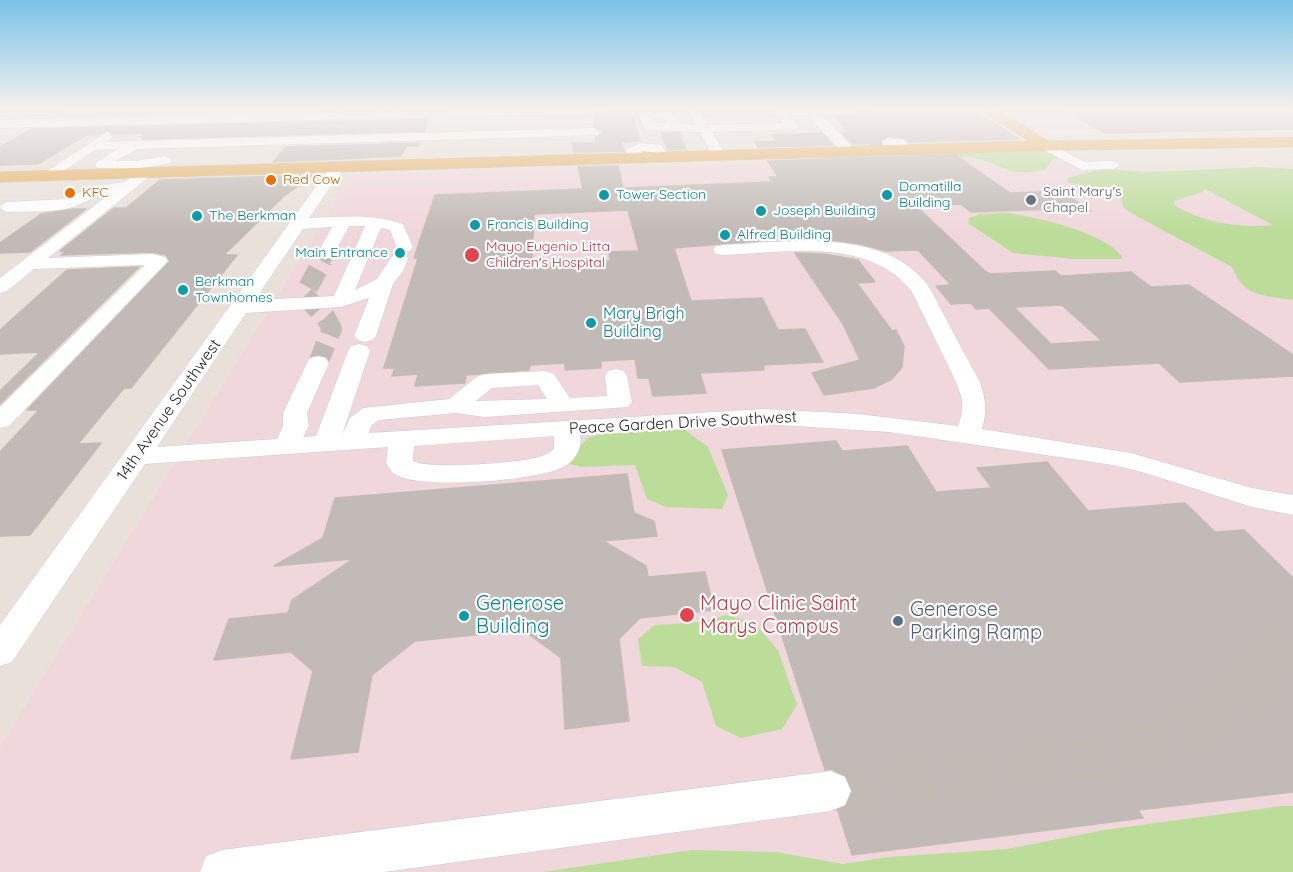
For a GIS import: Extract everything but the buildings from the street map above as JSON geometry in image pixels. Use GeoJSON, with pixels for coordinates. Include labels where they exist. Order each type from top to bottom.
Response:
{"type":"FeatureCollection","features":[{"type":"Feature","properties":{"kind":"main road"},"geometry":{"type":"LineString","coordinates":[[1,177],[145,172],[269,153],[337,167],[424,165],[609,151]]}},
{"type":"Feature","properties":{"kind":"main road"},"geometry":{"type":"LineString","coordinates":[[638,151],[663,157],[716,151]]}},
{"type":"Feature","properties":{"kind":"street"},"geometry":{"type":"LineString","coordinates":[[48,175],[86,151]]}},
{"type":"Feature","properties":{"kind":"street"},"geometry":{"type":"LineString","coordinates":[[121,151],[102,165],[136,165],[165,160]]}},
{"type":"Feature","properties":{"kind":"street"},"geometry":{"type":"LineString","coordinates":[[223,151],[269,153],[298,151]]}},
{"type":"Feature","properties":{"kind":"street"},"geometry":{"type":"LineString","coordinates":[[424,165],[427,151]]}},
{"type":"Feature","properties":{"kind":"street"},"geometry":{"type":"LineString","coordinates":[[1055,151],[1082,166],[1113,165]]}},
{"type":"Feature","properties":{"kind":"street","name":"14th Avenue Southwest"},"geometry":{"type":"LineString","coordinates":[[0,652],[337,167]]}},
{"type":"Feature","properties":{"kind":"street"},"geometry":{"type":"LineString","coordinates":[[0,287],[145,172]]}},
{"type":"Feature","properties":{"kind":"street"},"geometry":{"type":"LineString","coordinates":[[7,207],[66,204],[96,189],[128,186]]}},
{"type":"Feature","properties":{"kind":"street"},"geometry":{"type":"LineString","coordinates":[[298,224],[375,222],[397,227],[401,253],[394,271],[384,283],[326,444]]}},
{"type":"Feature","properties":{"kind":"street"},"geometry":{"type":"LineString","coordinates":[[341,301],[375,222]]}},
{"type":"Feature","properties":{"kind":"street"},"geometry":{"type":"LineString","coordinates":[[326,254],[342,223]]}},
{"type":"Feature","properties":{"kind":"street"},"geometry":{"type":"LineString","coordinates":[[722,250],[819,246],[850,248],[892,264],[907,273],[920,288],[968,382],[974,399],[974,413],[968,435]]}},
{"type":"Feature","properties":{"kind":"street"},"geometry":{"type":"LineString","coordinates":[[0,421],[159,261],[152,259],[29,264]]}},
{"type":"Feature","properties":{"kind":"street"},"geometry":{"type":"LineString","coordinates":[[241,307],[341,301],[360,295],[384,283]]}},
{"type":"Feature","properties":{"kind":"street"},"geometry":{"type":"LineString","coordinates":[[280,447],[287,423],[296,413],[318,363]]}},
{"type":"Feature","properties":{"kind":"street"},"geometry":{"type":"LineString","coordinates":[[354,442],[359,423],[372,412],[456,406],[564,417],[620,402],[616,375]]}},
{"type":"Feature","properties":{"kind":"street","name":"Peace Garden Drive Southwest"},"geometry":{"type":"LineString","coordinates":[[137,456],[402,440],[564,417],[802,416],[871,422],[968,435],[1129,460],[1269,502],[1293,505]]}},
{"type":"Feature","properties":{"kind":"street"},"geometry":{"type":"LineString","coordinates":[[402,440],[399,463],[404,469],[412,472],[435,473],[519,468],[544,464],[557,459],[565,452],[568,446],[564,417]]}},
{"type":"Feature","properties":{"kind":"street"},"geometry":{"type":"LineString","coordinates":[[222,872],[831,791]]}},
{"type":"Feature","properties":{"kind":"shaded area","name":"Mayo Clinic Saint Marys Campus"},"geometry":{"type":"Polygon","coordinates":[[[1058,154],[1115,189],[1200,186],[1293,235],[1293,872],[0,872],[0,747],[352,175],[1058,154]]]}},
{"type":"Feature","properties":{"kind":"green space"},"geometry":{"type":"Polygon","coordinates":[[[898,151],[1045,151],[1058,151],[1065,157],[1053,159],[1046,169],[1033,172],[1013,171],[968,157],[814,161],[831,156],[898,151]]]}},
{"type":"Feature","properties":{"kind":"green space"},"geometry":{"type":"Polygon","coordinates":[[[1257,167],[1293,169],[1293,300],[1264,296],[1249,290],[1237,277],[1232,267],[1138,217],[1124,208],[1121,199],[1111,192],[1067,182],[1068,178],[1101,169],[1150,172],[1257,167]],[[1205,189],[1175,201],[1174,205],[1198,217],[1223,223],[1248,226],[1273,225],[1205,189]]]}},
{"type":"Feature","properties":{"kind":"green space"},"geometry":{"type":"Polygon","coordinates":[[[1006,213],[1052,222],[1088,234],[1116,250],[1123,259],[1075,259],[1013,253],[969,224],[969,218],[981,214],[1006,213]]]}},
{"type":"Feature","properties":{"kind":"green space"},"geometry":{"type":"Polygon","coordinates":[[[684,429],[708,447],[728,495],[722,509],[666,507],[647,499],[635,465],[581,467],[567,463],[587,438],[609,432],[684,429]]]}},
{"type":"Feature","properties":{"kind":"green space"},"geometry":{"type":"Polygon","coordinates":[[[726,615],[753,622],[778,650],[797,705],[782,729],[741,738],[716,726],[702,682],[674,667],[642,666],[638,639],[655,625],[701,622],[726,615]]]}},
{"type":"Feature","properties":{"kind":"green space"},"geometry":{"type":"Polygon","coordinates":[[[1293,806],[1293,872],[543,872],[692,850],[776,852],[843,864],[889,857],[1008,849],[1104,830],[1293,806]]]}},
{"type":"Feature","properties":{"kind":"tunnel"},"geometry":{"type":"LineString","coordinates":[[322,261],[326,254]]}},
{"type":"Feature","properties":{"kind":"tunnel"},"geometry":{"type":"LineString","coordinates":[[318,363],[332,329],[326,318],[304,295],[323,260]]}},
{"type":"Feature","properties":{"kind":"tunnel"},"geometry":{"type":"LineString","coordinates":[[1266,664],[1293,634]]}},
{"type":"Feature","properties":{"kind":"tunnel"},"geometry":{"type":"LineString","coordinates":[[831,791],[1123,755],[1229,710],[1267,663]]}},
{"type":"Feature","properties":{"kind":"place","name":"Red Cow"},"geometry":{"type":"Point","coordinates":[271,180]}},
{"type":"Feature","properties":{"kind":"place","name":"KFC"},"geometry":{"type":"Point","coordinates":[70,193]}},
{"type":"Feature","properties":{"kind":"place","name":"Tower Section"},"geometry":{"type":"Point","coordinates":[604,195]}},
{"type":"Feature","properties":{"kind":"place","name":"Domatilla Building"},"geometry":{"type":"Point","coordinates":[887,195]}},
{"type":"Feature","properties":{"kind":"place","name":"Saint Mary's Chapel"},"geometry":{"type":"Point","coordinates":[1031,200]}},
{"type":"Feature","properties":{"kind":"place","name":"Joseph Building"},"geometry":{"type":"Point","coordinates":[761,211]}},
{"type":"Feature","properties":{"kind":"place","name":"The Berkman"},"geometry":{"type":"Point","coordinates":[197,216]}},
{"type":"Feature","properties":{"kind":"place","name":"Francis Building"},"geometry":{"type":"Point","coordinates":[475,225]}},
{"type":"Feature","properties":{"kind":"place","name":"Alfred Building"},"geometry":{"type":"Point","coordinates":[725,235]}},
{"type":"Feature","properties":{"kind":"place","name":"Main Entrance"},"geometry":{"type":"Point","coordinates":[400,253]}},
{"type":"Feature","properties":{"kind":"place","name":"Mayo Eugenio Litta Children's Hospital"},"geometry":{"type":"Point","coordinates":[472,255]}},
{"type":"Feature","properties":{"kind":"place","name":"Berkman Townhomes"},"geometry":{"type":"Point","coordinates":[183,290]}},
{"type":"Feature","properties":{"kind":"place","name":"Mary Brigh Building"},"geometry":{"type":"Point","coordinates":[591,323]}},
{"type":"Feature","properties":{"kind":"place","name":"Mayo Clinic Saint Marys Campus"},"geometry":{"type":"Point","coordinates":[687,615]}},
{"type":"Feature","properties":{"kind":"place","name":"Generose Building"},"geometry":{"type":"Point","coordinates":[464,616]}},
{"type":"Feature","properties":{"kind":"place","name":"Generose Parking Ramp"},"geometry":{"type":"Point","coordinates":[898,621]}}]}
